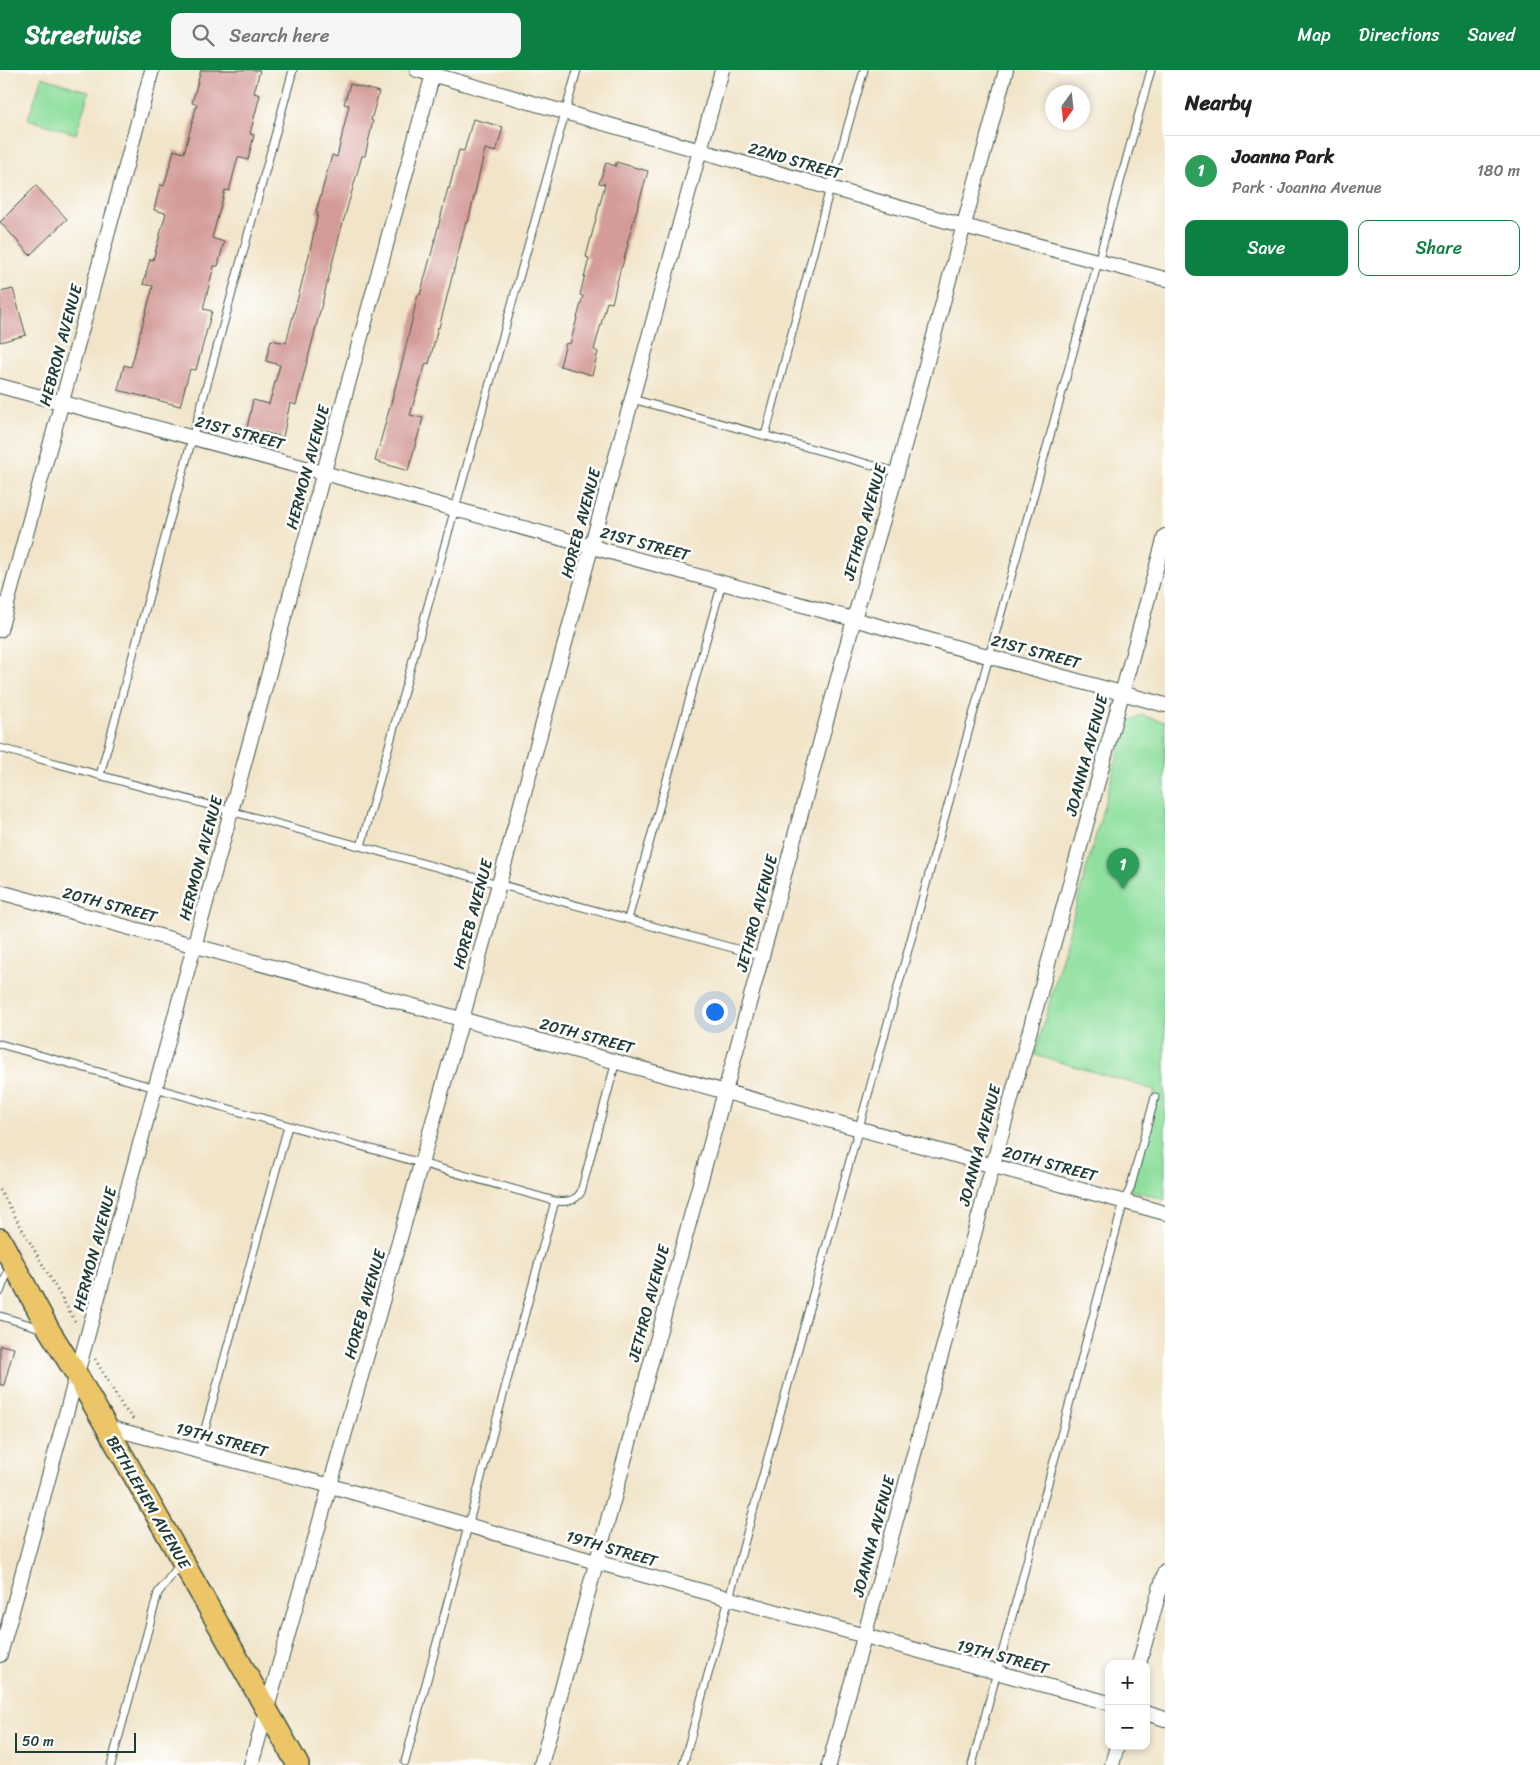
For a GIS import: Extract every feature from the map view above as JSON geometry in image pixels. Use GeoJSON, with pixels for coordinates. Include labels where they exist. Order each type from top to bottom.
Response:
{"type":"FeatureCollection","features":[{"type":"Feature","properties":{"kind":"main road","name":"BETHLEHEM AVENUE"},"geometry":{"type":"LineString","coordinates":[[0,1239],[49,1330],[107,1427],[298,1765]]}},
{"type":"Feature","properties":{"kind":"street","name":"HEBRON AVENUE"},"geometry":{"type":"LineString","coordinates":[[0,630],[152,70]]}},
{"type":"Feature","properties":{"kind":"street","name":"22ND STREET"},"geometry":{"type":"LineString","coordinates":[[417,70],[433,72],[699,151],[964,226],[1165,279]]}},
{"type":"Feature","properties":{"kind":"street","name":"HOREB AVENUE"},"geometry":{"type":"LineString","coordinates":[[251,1765],[462,1019],[722,70]]}},
{"type":"Feature","properties":{"kind":"street","name":"JETHRO AVENUE"},"geometry":{"type":"LineString","coordinates":[[541,1765],[724,1091],[854,619],[897,472],[1006,70]]}},
{"type":"Feature","properties":{"kind":"street","name":"HERMON AVENUE"},"geometry":{"type":"LineString","coordinates":[[0,1655],[433,72]]}},
{"type":"Feature","properties":{"kind":"street","name":"21ST STREET"},"geometry":{"type":"LineString","coordinates":[[0,386],[193,437],[1165,704]]}},
{"type":"Feature","properties":{"kind":"street","name":"JOANNA AVENUE"},"geometry":{"type":"LineString","coordinates":[[829,1765],[1165,536]]}},
{"type":"Feature","properties":{"kind":"street","name":"20TH STREET"},"geometry":{"type":"LineString","coordinates":[[0,892],[1165,1213]]}},
{"type":"Feature","properties":{"kind":"street","name":"19TH STREET"},"geometry":{"type":"LineString","coordinates":[[107,1427],[331,1486],[596,1562],[1105,1702]]}},
{"type":"Feature","properties":{"kind":"street"},"geometry":{"type":"LineString","coordinates":[[1140,1660],[1165,1571]]}},
{"type":"Feature","properties":{"kind":"street"},"geometry":{"type":"LineString","coordinates":[[1150,1714],[1165,1718]]}},
{"type":"Feature","properties":{"kind":"street"},"geometry":{"type":"LineString","coordinates":[[1112,1765],[1116,1750]]}},
{"type":"Feature","properties":{"kind":"lane"},"geometry":{"type":"LineString","coordinates":[[100,775],[293,70]]}},
{"type":"Feature","properties":{"kind":"lane"},"geometry":{"type":"LineString","coordinates":[[360,846],[577,70]]}},
{"type":"Feature","properties":{"kind":"lane"},"geometry":{"type":"LineString","coordinates":[[765,436],[830,188],[864,70]]}},
{"type":"Feature","properties":{"kind":"lane"},"geometry":{"type":"LineString","coordinates":[[683,1765],[1151,70]]}},
{"type":"Feature","properties":{"kind":"lane"},"geometry":{"type":"LineString","coordinates":[[632,399],[897,472]]}},
{"type":"Feature","properties":{"kind":"lane"},"geometry":{"type":"LineString","coordinates":[[628,919],[722,582]]}},
{"type":"Feature","properties":{"kind":"lane"},"geometry":{"type":"LineString","coordinates":[[0,748],[762,956]]}},
{"type":"Feature","properties":{"kind":"lane"},"geometry":{"type":"LineString","coordinates":[[0,1044],[555,1201],[566,1202],[578,1197],[581,1192],[616,1061]]}},
{"type":"Feature","properties":{"kind":"lane"},"geometry":{"type":"LineString","coordinates":[[972,1765],[1124,1201],[1130,1188],[1155,1097]]}},
{"type":"Feature","properties":{"kind":"lane"},"geometry":{"type":"LineString","coordinates":[[198,1451],[288,1126]]}},
{"type":"Feature","properties":{"kind":"lane"},"geometry":{"type":"LineString","coordinates":[[405,1762],[555,1201]]}},
{"type":"Feature","properties":{"kind":"lane"},"geometry":{"type":"LineString","coordinates":[[0,1292],[12,1260]]}},
{"type":"Feature","properties":{"kind":"lane"},"geometry":{"type":"LineString","coordinates":[[0,1316],[49,1330]]}},
{"type":"Feature","properties":{"kind":"lane"},"geometry":{"type":"LineString","coordinates":[[111,1765],[158,1593],[183,1561]]}},
{"type":"Feature","properties":{"kind":"path"},"geometry":{"type":"LineString","coordinates":[[0,1190],[86,1343],[144,1437]]}},
{"type":"Feature","properties":{"kind":"green space"},"geometry":{"type":"Polygon","coordinates":[[[42,77],[89,92],[76,134],[28,119],[42,77]]]}},
{"type":"Feature","properties":{"kind":"green space"},"geometry":{"type":"Polygon","coordinates":[[[1141,715],[1165,722],[1165,1200],[1131,1190],[1155,1090],[1035,1055],[1127,722],[1141,715]]]}},
{"type":"Feature","properties":{"kind":"building"},"geometry":{"type":"Polygon","coordinates":[[[201,70],[260,70],[254,93],[260,95],[250,134],[254,135],[248,160],[238,157],[229,191],[225,190],[212,238],[224,242],[218,266],[214,266],[203,309],[212,311],[196,370],[190,369],[180,406],[118,390],[124,365],[131,367],[153,286],[143,284],[150,259],[153,260],[166,213],[154,210],[160,185],[164,186],[174,150],[184,153],[197,104],[192,103],[201,70]]]}},
{"type":"Feature","properties":{"kind":"building"},"geometry":{"type":"Polygon","coordinates":[[[350,84],[379,92],[371,120],[373,121],[365,156],[362,156],[340,233],[296,405],[290,403],[283,437],[247,428],[253,400],[269,404],[280,365],[266,361],[271,340],[286,343],[309,255],[318,213],[316,212],[332,155],[337,157],[349,105],[344,104],[350,84]]]}},
{"type":"Feature","properties":{"kind":"building"},"geometry":{"type":"Polygon","coordinates":[[[473,119],[503,127],[496,152],[485,149],[468,223],[466,222],[429,364],[426,363],[410,415],[423,418],[408,471],[375,461],[403,359],[418,294],[420,295],[448,188],[459,150],[464,151],[473,119]]]}},
{"type":"Feature","properties":{"kind":"building"},"geometry":{"type":"Polygon","coordinates":[[[616,162],[648,171],[612,303],[607,302],[594,350],[598,352],[592,375],[560,366],[566,343],[570,344],[583,296],[580,295],[589,258],[586,257],[605,184],[599,183],[606,163],[616,166],[616,162]]]}},
{"type":"Feature","properties":{"kind":"building"},"geometry":{"type":"Polygon","coordinates":[[[36,186],[67,219],[30,255],[0,222],[36,186]]]}},
{"type":"Feature","properties":{"kind":"building"},"geometry":{"type":"Polygon","coordinates":[[[13,289],[26,335],[0,342],[0,292],[13,289]]]}},
{"type":"Feature","properties":{"kind":"building"},"geometry":{"type":"Polygon","coordinates":[[[0,1345],[14,1348],[4,1385],[0,1385],[0,1345]]]}},
{"type":"Feature","properties":{"kind":"place","name":"Joanna Park"},"geometry":{"type":"Point","coordinates":[1123,889]}}]}
